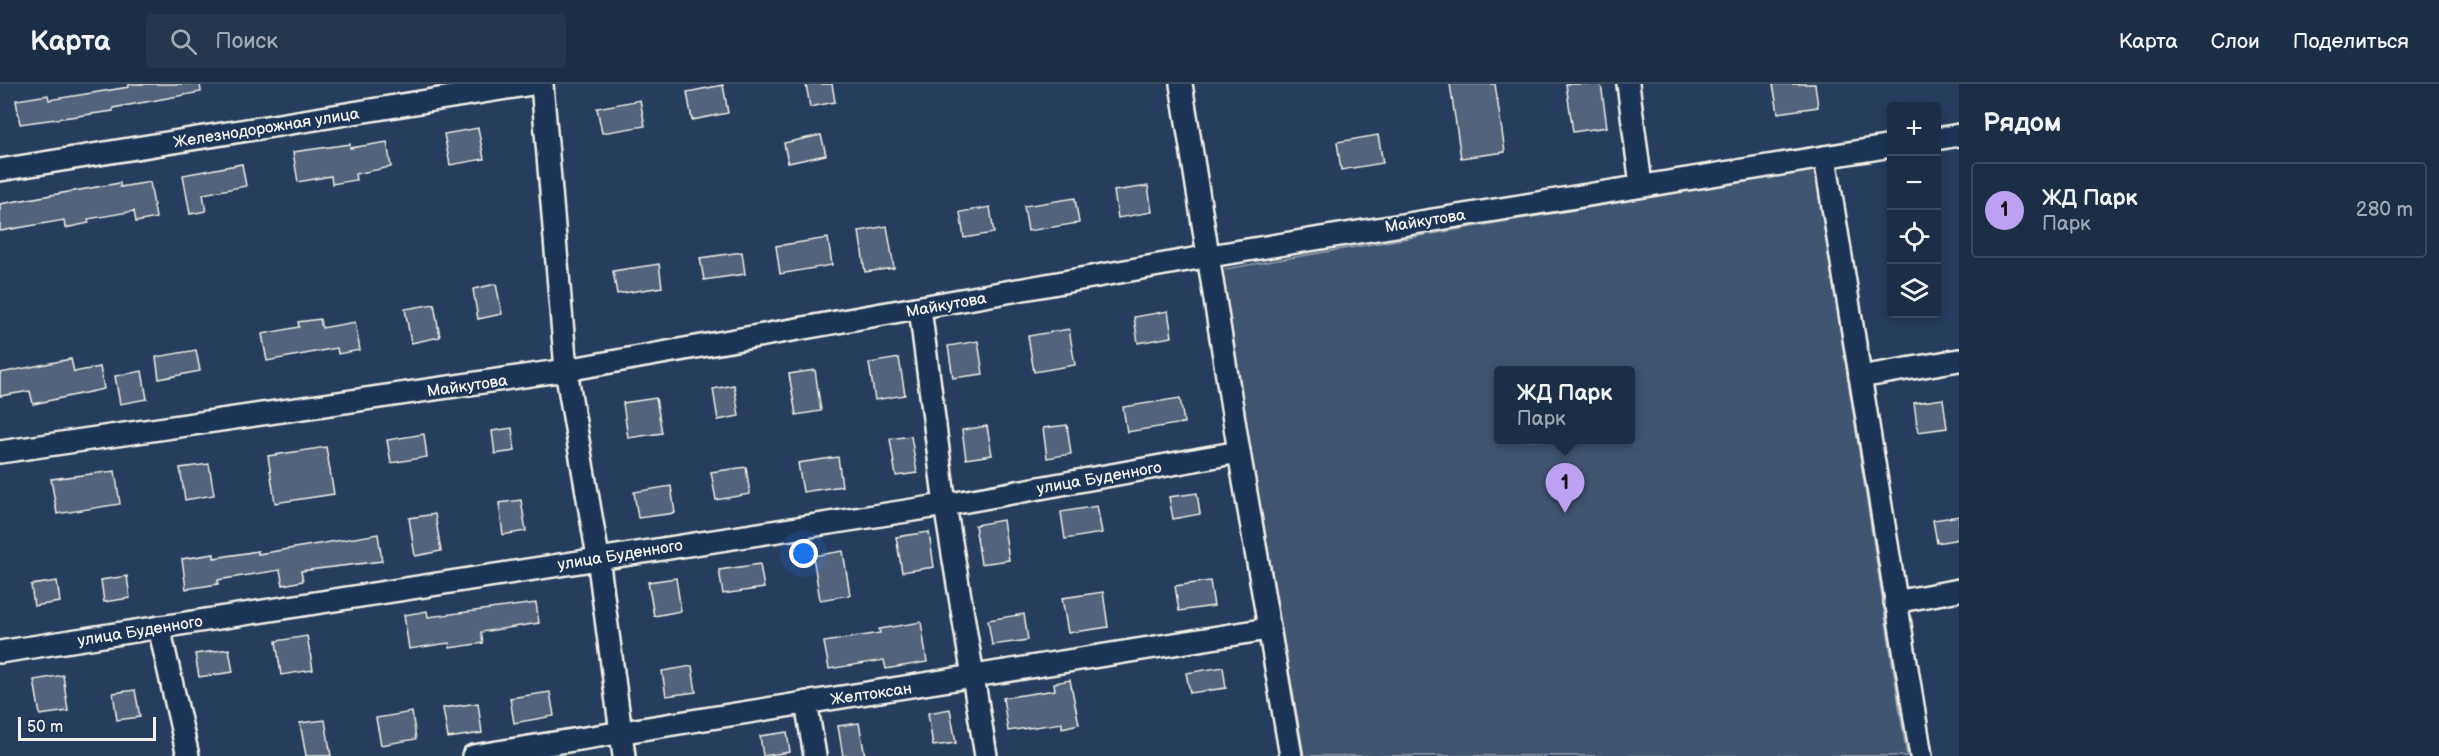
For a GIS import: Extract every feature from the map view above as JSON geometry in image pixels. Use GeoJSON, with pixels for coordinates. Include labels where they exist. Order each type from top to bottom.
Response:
{"type":"FeatureCollection","features":[{"type":"Feature","properties":{"kind":"street","name":"Железнодорожная улица"},"geometry":{"type":"LineString","coordinates":[[0,170],[532,84]]}},
{"type":"Feature","properties":{"kind":"street"},"geometry":{"type":"LineString","coordinates":[[542,84],[566,370],[597,557],[624,756]]}},
{"type":"Feature","properties":{"kind":"street"},"geometry":{"type":"LineString","coordinates":[[1181,84],[1210,256],[1239,452],[1291,756]]}},
{"type":"Feature","properties":{"kind":"street"},"geometry":{"type":"LineString","coordinates":[[1628,84],[1641,185]]}},
{"type":"Feature","properties":{"kind":"street"},"geometry":{"type":"LineString","coordinates":[[1941,138],[1959,135]]}},
{"type":"Feature","properties":{"kind":"street","name":"Майкутова"},"geometry":{"type":"LineString","coordinates":[[0,452],[566,370],[1210,256],[1887,147]]}},
{"type":"Feature","properties":{"kind":"street"},"geometry":{"type":"LineString","coordinates":[[1825,157],[1921,756]]}},
{"type":"Feature","properties":{"kind":"street"},"geometry":{"type":"LineString","coordinates":[[920,308],[945,505],[986,756]]}},
{"type":"Feature","properties":{"kind":"street"},"geometry":{"type":"LineString","coordinates":[[1860,377],[1959,360]]}},
{"type":"Feature","properties":{"kind":"street","name":"улица Буденного"},"geometry":{"type":"LineString","coordinates":[[0,652],[597,557],[945,505],[1239,452]]}},
{"type":"Feature","properties":{"kind":"street"},"geometry":{"type":"LineString","coordinates":[[1895,602],[1959,590]]}},
{"type":"Feature","properties":{"kind":"street"},"geometry":{"type":"LineString","coordinates":[[159,627],[188,756]]}},
{"type":"Feature","properties":{"kind":"street","name":"Желтоксан"},"geometry":{"type":"LineString","coordinates":[[473,756],[1268,629]]}},
{"type":"Feature","properties":{"kind":"street"},"geometry":{"type":"LineString","coordinates":[[806,702],[815,756]]}},
{"type":"Feature","properties":{"kind":"shaded area"},"geometry":{"type":"Polygon","coordinates":[[[1815,169],[1907,756],[1304,756],[1219,270],[1815,169]]]}},
{"type":"Feature","properties":{"kind":"building"},"geometry":{"type":"Polygon","coordinates":[[[129,84],[200,84],[201,92],[113,108],[113,111],[20,124],[16,100],[48,95],[49,100],[129,87],[129,84]]]}},
{"type":"Feature","properties":{"kind":"building"},"geometry":{"type":"Polygon","coordinates":[[[806,84],[832,84],[835,102],[810,107],[806,84]]]}},
{"type":"Feature","properties":{"kind":"building"},"geometry":{"type":"Polygon","coordinates":[[[1450,84],[1495,84],[1505,152],[1461,158],[1450,84]]]}},
{"type":"Feature","properties":{"kind":"building"},"geometry":{"type":"Polygon","coordinates":[[[1566,84],[1601,84],[1607,127],[1573,132],[1566,84]]]}},
{"type":"Feature","properties":{"kind":"building"},"geometry":{"type":"Polygon","coordinates":[[[1773,84],[1815,84],[1818,107],[1778,113],[1773,84]]]}},
{"type":"Feature","properties":{"kind":"building"},"geometry":{"type":"Polygon","coordinates":[[[723,85],[728,113],[692,120],[687,92],[723,85]]]}},
{"type":"Feature","properties":{"kind":"building"},"geometry":{"type":"Polygon","coordinates":[[[640,100],[645,126],[602,133],[597,108],[640,100]]]}},
{"type":"Feature","properties":{"kind":"building"},"geometry":{"type":"Polygon","coordinates":[[[478,128],[484,159],[450,165],[444,134],[478,128]]]}},
{"type":"Feature","properties":{"kind":"building"},"geometry":{"type":"Polygon","coordinates":[[[821,135],[826,155],[788,163],[784,143],[821,135]]]}},
{"type":"Feature","properties":{"kind":"building"},"geometry":{"type":"Polygon","coordinates":[[[1378,135],[1383,163],[1341,170],[1337,142],[1378,135]]]}},
{"type":"Feature","properties":{"kind":"building"},"geometry":{"type":"Polygon","coordinates":[[[387,142],[391,167],[355,174],[356,180],[332,184],[331,176],[298,182],[293,152],[350,144],[350,148],[387,142]]]}},
{"type":"Feature","properties":{"kind":"building"},"geometry":{"type":"Polygon","coordinates":[[[242,164],[246,186],[203,194],[206,211],[190,214],[183,175],[242,164]]]}},
{"type":"Feature","properties":{"kind":"building"},"geometry":{"type":"Polygon","coordinates":[[[150,182],[156,218],[136,222],[134,211],[88,219],[89,223],[65,228],[64,220],[0,231],[0,204],[120,183],[120,187],[150,182]]]}},
{"type":"Feature","properties":{"kind":"building"},"geometry":{"type":"Polygon","coordinates":[[[1148,186],[1152,212],[1118,218],[1114,191],[1148,186]]]}},
{"type":"Feature","properties":{"kind":"building"},"geometry":{"type":"Polygon","coordinates":[[[1075,198],[1079,223],[1028,231],[1024,206],[1075,198]]]}},
{"type":"Feature","properties":{"kind":"building"},"geometry":{"type":"Polygon","coordinates":[[[990,207],[994,233],[964,238],[960,212],[990,207]]]}},
{"type":"Feature","properties":{"kind":"building"},"geometry":{"type":"Polygon","coordinates":[[[887,226],[894,268],[865,272],[859,231],[887,226]]]}},
{"type":"Feature","properties":{"kind":"building"},"geometry":{"type":"Polygon","coordinates":[[[828,238],[832,265],[780,274],[776,246],[828,238]]]}},
{"type":"Feature","properties":{"kind":"building"},"geometry":{"type":"Polygon","coordinates":[[[742,252],[745,274],[704,280],[700,258],[742,252]]]}},
{"type":"Feature","properties":{"kind":"building"},"geometry":{"type":"Polygon","coordinates":[[[659,264],[662,287],[617,294],[613,271],[659,264]]]}},
{"type":"Feature","properties":{"kind":"building"},"geometry":{"type":"Polygon","coordinates":[[[496,284],[502,314],[478,319],[473,289],[496,284]]]}},
{"type":"Feature","properties":{"kind":"building"},"geometry":{"type":"Polygon","coordinates":[[[434,304],[440,337],[411,343],[405,309],[434,304]]]}},
{"type":"Feature","properties":{"kind":"building"},"geometry":{"type":"Polygon","coordinates":[[[1168,311],[1172,337],[1138,343],[1134,317],[1168,311]]]}},
{"type":"Feature","properties":{"kind":"building"},"geometry":{"type":"Polygon","coordinates":[[[320,319],[322,328],[355,322],[360,350],[338,354],[337,348],[267,361],[262,334],[299,327],[298,322],[320,319]]]}},
{"type":"Feature","properties":{"kind":"building"},"geometry":{"type":"Polygon","coordinates":[[[1069,329],[1075,365],[1034,372],[1028,336],[1069,329]]]}},
{"type":"Feature","properties":{"kind":"building"},"geometry":{"type":"Polygon","coordinates":[[[978,341],[983,374],[953,378],[948,346],[978,341]]]}},
{"type":"Feature","properties":{"kind":"building"},"geometry":{"type":"Polygon","coordinates":[[[196,350],[200,371],[159,379],[156,357],[196,350]]]}},
{"type":"Feature","properties":{"kind":"building"},"geometry":{"type":"Polygon","coordinates":[[[899,358],[905,395],[875,400],[869,363],[899,358]]]}},
{"type":"Feature","properties":{"kind":"building"},"geometry":{"type":"Polygon","coordinates":[[[71,359],[74,372],[100,367],[104,389],[33,404],[30,391],[0,396],[0,373],[71,359]]]}},
{"type":"Feature","properties":{"kind":"building"},"geometry":{"type":"Polygon","coordinates":[[[815,370],[821,411],[796,415],[789,374],[815,370]]]}},
{"type":"Feature","properties":{"kind":"building"},"geometry":{"type":"Polygon","coordinates":[[[142,371],[147,399],[120,404],[115,376],[142,371]]]}},
{"type":"Feature","properties":{"kind":"building"},"geometry":{"type":"Polygon","coordinates":[[[734,385],[739,416],[718,420],[713,389],[734,385]]]}},
{"type":"Feature","properties":{"kind":"building"},"geometry":{"type":"Polygon","coordinates":[[[656,398],[662,433],[628,438],[623,403],[656,398]]]}},
{"type":"Feature","properties":{"kind":"building"},"geometry":{"type":"Polygon","coordinates":[[[1180,398],[1184,423],[1127,432],[1123,407],[1180,398]]]}},
{"type":"Feature","properties":{"kind":"building"},"geometry":{"type":"Polygon","coordinates":[[[1943,399],[1947,428],[1918,432],[1914,403],[1943,399]]]}},
{"type":"Feature","properties":{"kind":"building"},"geometry":{"type":"Polygon","coordinates":[[[1067,425],[1071,454],[1047,458],[1043,428],[1067,425]]]}},
{"type":"Feature","properties":{"kind":"building"},"geometry":{"type":"Polygon","coordinates":[[[987,426],[992,455],[966,459],[962,430],[987,426]]]}},
{"type":"Feature","properties":{"kind":"building"},"geometry":{"type":"Polygon","coordinates":[[[512,428],[515,451],[495,454],[492,431],[512,428]]]}},
{"type":"Feature","properties":{"kind":"building"},"geometry":{"type":"Polygon","coordinates":[[[424,434],[427,457],[391,463],[387,440],[424,434]]]}},
{"type":"Feature","properties":{"kind":"building"},"geometry":{"type":"Polygon","coordinates":[[[911,436],[917,473],[896,476],[890,439],[911,436]]]}},
{"type":"Feature","properties":{"kind":"building"},"geometry":{"type":"Polygon","coordinates":[[[326,447],[334,494],[275,503],[268,456],[326,447]]]}},
{"type":"Feature","properties":{"kind":"building"},"geometry":{"type":"Polygon","coordinates":[[[838,457],[842,486],[803,492],[798,463],[838,457]]]}},
{"type":"Feature","properties":{"kind":"building"},"geometry":{"type":"Polygon","coordinates":[[[209,464],[214,495],[185,500],[180,468],[209,464]]]}},
{"type":"Feature","properties":{"kind":"building"},"geometry":{"type":"Polygon","coordinates":[[[746,467],[750,494],[716,500],[711,472],[746,467]]]}},
{"type":"Feature","properties":{"kind":"building"},"geometry":{"type":"Polygon","coordinates":[[[115,471],[120,504],[57,514],[51,479],[115,471]]]}},
{"type":"Feature","properties":{"kind":"building"},"geometry":{"type":"Polygon","coordinates":[[[671,486],[675,513],[638,518],[634,492],[671,486]]]}},
{"type":"Feature","properties":{"kind":"building"},"geometry":{"type":"Polygon","coordinates":[[[1197,493],[1200,514],[1173,519],[1169,497],[1197,493]]]}},
{"type":"Feature","properties":{"kind":"building"},"geometry":{"type":"Polygon","coordinates":[[[521,500],[526,531],[503,535],[499,503],[521,500]]]}},
{"type":"Feature","properties":{"kind":"building"},"geometry":{"type":"Polygon","coordinates":[[[1097,506],[1102,533],[1065,539],[1061,512],[1097,506]]]}},
{"type":"Feature","properties":{"kind":"building"},"geometry":{"type":"Polygon","coordinates":[[[435,514],[441,551],[415,556],[409,518],[435,514]]]}},
{"type":"Feature","properties":{"kind":"building"},"geometry":{"type":"Polygon","coordinates":[[[1959,516],[1959,539],[1937,543],[1933,520],[1959,516]]]}},
{"type":"Feature","properties":{"kind":"building"},"geometry":{"type":"Polygon","coordinates":[[[1003,520],[1009,560],[981,564],[975,525],[1003,520]]]}},
{"type":"Feature","properties":{"kind":"building"},"geometry":{"type":"Polygon","coordinates":[[[929,532],[934,567],[902,572],[896,537],[929,532]]]}},
{"type":"Feature","properties":{"kind":"building"},"geometry":{"type":"Polygon","coordinates":[[[378,534],[382,561],[301,571],[303,581],[283,585],[280,570],[218,580],[218,584],[186,589],[182,559],[214,554],[214,558],[258,551],[258,554],[378,534]]]}},
{"type":"Feature","properties":{"kind":"building"},"geometry":{"type":"Polygon","coordinates":[[[843,551],[850,595],[820,600],[813,556],[843,551]]]}},
{"type":"Feature","properties":{"kind":"building"},"geometry":{"type":"Polygon","coordinates":[[[760,564],[764,588],[723,594],[719,570],[760,564]]]}},
{"type":"Feature","properties":{"kind":"building"},"geometry":{"type":"Polygon","coordinates":[[[127,576],[130,598],[104,602],[101,580],[127,576]]]}},
{"type":"Feature","properties":{"kind":"building"},"geometry":{"type":"Polygon","coordinates":[[[676,578],[681,611],[654,616],[648,582],[676,578]]]}},
{"type":"Feature","properties":{"kind":"building"},"geometry":{"type":"Polygon","coordinates":[[[57,581],[60,602],[34,606],[31,585],[57,581]]]}},
{"type":"Feature","properties":{"kind":"building"},"geometry":{"type":"Polygon","coordinates":[[[1210,581],[1214,606],[1179,611],[1175,586],[1210,581]]]}},
{"type":"Feature","properties":{"kind":"building"},"geometry":{"type":"Polygon","coordinates":[[[1103,592],[1108,627],[1068,633],[1062,598],[1103,592]]]}},
{"type":"Feature","properties":{"kind":"building"},"geometry":{"type":"Polygon","coordinates":[[[536,603],[539,623],[481,632],[483,643],[450,648],[449,643],[409,649],[404,615],[427,611],[428,617],[536,603]]]}},
{"type":"Feature","properties":{"kind":"building"},"geometry":{"type":"Polygon","coordinates":[[[1024,614],[1028,640],[992,645],[988,620],[1024,614]]]}},
{"type":"Feature","properties":{"kind":"building"},"geometry":{"type":"Polygon","coordinates":[[[921,622],[927,662],[886,669],[884,660],[829,669],[824,642],[880,633],[879,629],[921,622]]]}},
{"type":"Feature","properties":{"kind":"building"},"geometry":{"type":"Polygon","coordinates":[[[307,636],[313,670],[281,675],[276,641],[307,636]]]}},
{"type":"Feature","properties":{"kind":"building"},"geometry":{"type":"Polygon","coordinates":[[[229,649],[233,672],[199,677],[195,654],[229,649]]]}},
{"type":"Feature","properties":{"kind":"building"},"geometry":{"type":"Polygon","coordinates":[[[692,666],[696,692],[666,696],[662,671],[692,666]]]}},
{"type":"Feature","properties":{"kind":"building"},"geometry":{"type":"Polygon","coordinates":[[[1223,667],[1226,688],[1190,693],[1186,673],[1223,667]]]}},
{"type":"Feature","properties":{"kind":"building"},"geometry":{"type":"Polygon","coordinates":[[[63,675],[68,711],[40,715],[34,680],[63,675]]]}},
{"type":"Feature","properties":{"kind":"building"},"geometry":{"type":"Polygon","coordinates":[[[1070,680],[1079,724],[1062,728],[1062,723],[1008,731],[1003,698],[1055,690],[1054,683],[1070,680]]]}},
{"type":"Feature","properties":{"kind":"building"},"geometry":{"type":"Polygon","coordinates":[[[135,690],[140,717],[117,720],[113,693],[135,690]]]}},
{"type":"Feature","properties":{"kind":"building"},"geometry":{"type":"Polygon","coordinates":[[[550,692],[554,716],[514,723],[510,698],[550,692]]]}},
{"type":"Feature","properties":{"kind":"building"},"geometry":{"type":"Polygon","coordinates":[[[478,703],[482,733],[448,738],[443,708],[478,703]]]}},
{"type":"Feature","properties":{"kind":"building"},"geometry":{"type":"Polygon","coordinates":[[[950,709],[956,743],[933,746],[928,713],[950,709]]]}},
{"type":"Feature","properties":{"kind":"building"},"geometry":{"type":"Polygon","coordinates":[[[412,712],[416,739],[381,745],[376,718],[412,712]]]}},
{"type":"Feature","properties":{"kind":"building"},"geometry":{"type":"Polygon","coordinates":[[[325,720],[331,756],[306,756],[300,723],[325,720]]]}},
{"type":"Feature","properties":{"kind":"building"},"geometry":{"type":"Polygon","coordinates":[[[859,723],[865,756],[843,756],[838,726],[859,723]]]}},
{"type":"Feature","properties":{"kind":"building"},"geometry":{"type":"Polygon","coordinates":[[[787,732],[790,752],[763,756],[760,736],[787,732]]]}},
{"type":"Feature","properties":{"kind":"place","name":"ЖД Парк"},"geometry":{"type":"Point","coordinates":[1565,513]}}]}
